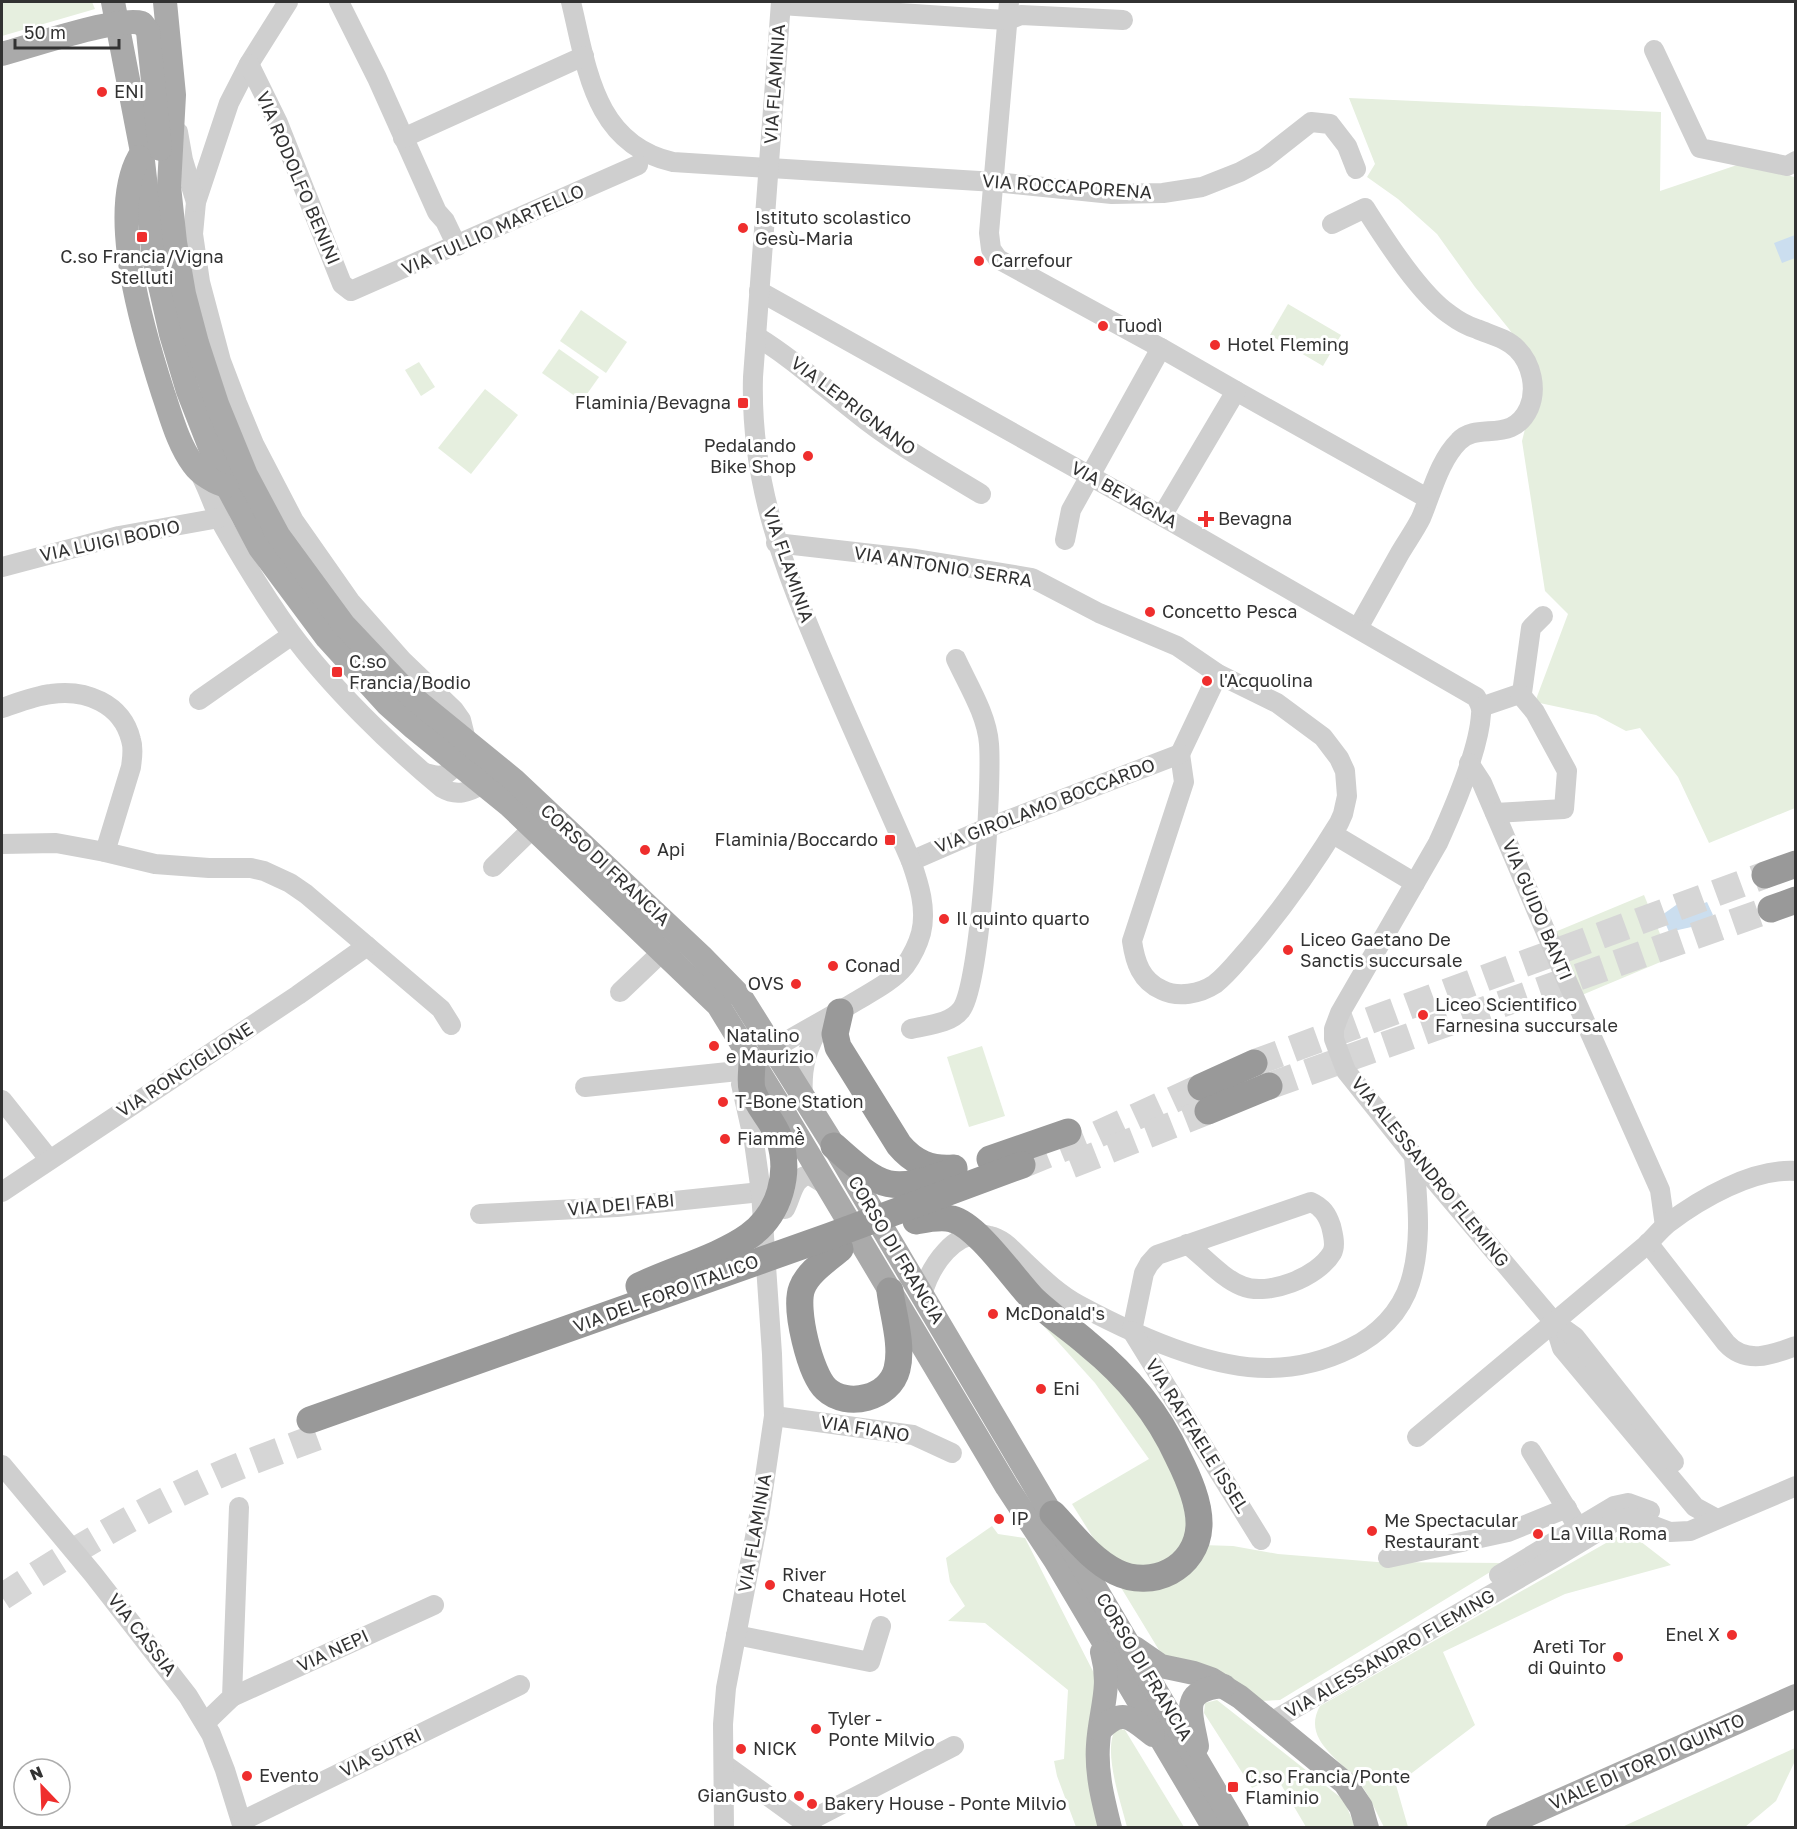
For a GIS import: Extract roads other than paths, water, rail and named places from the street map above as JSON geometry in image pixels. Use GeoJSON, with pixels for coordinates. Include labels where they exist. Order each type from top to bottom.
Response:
{"type":"FeatureCollection","features":[{"type":"Feature","properties":{"kind":"highway"},"geometry":{"type":"LineString","coordinates":[[1765,875],[1796,864]]}},
{"type":"Feature","properties":{"kind":"highway"},"geometry":{"type":"LineString","coordinates":[[831,1017],[838,1047],[899,1145],[910,1157],[926,1166],[946,1169],[968,1167]]}},
{"type":"Feature","properties":{"kind":"highway"},"geometry":{"type":"LineString","coordinates":[[548,1336],[632,1289],[741,1241],[755,1231],[773,1210],[783,1182],[782,1150],[774,1127],[751,1086],[755,1061]]}},
{"type":"Feature","properties":{"kind":"highway"},"geometry":{"type":"LineString","coordinates":[[1254,1063],[1204,1099],[1269,1086]]}},
{"type":"Feature","properties":{"kind":"highway"},"geometry":{"type":"LineString","coordinates":[[834,1146],[870,1177],[892,1185],[920,1182],[1068,1132]]}},
{"type":"Feature","properties":{"kind":"highway","name":"VIA DEL FORO ITALICO"},"geometry":{"type":"LineString","coordinates":[[916,1221],[840,1249],[738,1276],[548,1336],[313,1429],[738,1276],[1025,1173],[916,1221]]}},
{"type":"Feature","properties":{"kind":"highway"},"geometry":{"type":"LineString","coordinates":[[916,1221],[946,1218],[965,1224],[1037,1302],[1106,1359],[1149,1408],[1178,1456],[1194,1496],[1199,1525],[1194,1546],[1186,1560],[1164,1575],[1141,1579],[1125,1576],[1105,1566],[1053,1514]]}},
{"type":"Feature","properties":{"kind":"highway"},"geometry":{"type":"LineString","coordinates":[[840,1249],[809,1276],[800,1291],[799,1306],[805,1338],[821,1383],[832,1394],[852,1399],[869,1397],[878,1394],[891,1382],[898,1362],[890,1291]]}},
{"type":"Feature","properties":{"kind":"main road"},"geometry":{"type":"LineString","coordinates":[[165,2],[174,101],[169,186]]}},
{"type":"Feature","properties":{"kind":"main road"},"geometry":{"type":"LineString","coordinates":[[2,54],[115,12],[128,21],[144,24],[147,31],[158,138],[169,186]]}},
{"type":"Feature","properties":{"kind":"main road","name":"CORSO DI FRANCIA"},"geometry":{"type":"LineString","coordinates":[[115,12],[142,152],[154,259],[171,334],[194,408],[237,480],[298,601],[344,658],[403,719],[533,828],[718,1005],[755,1061],[826,1185],[1007,1487],[1055,1560],[1160,1740],[1214,1827]]}},
{"type":"Feature","properties":{"kind":"main road","name":"CORSO DI FRANCIA"},"geometry":{"type":"LineString","coordinates":[[142,152],[134,168],[128,194],[130,261],[159,381],[179,437],[198,470]]}},
{"type":"Feature","properties":{"kind":"main road","name":"CORSO DI FRANCIA"},"geometry":{"type":"LineString","coordinates":[[169,186],[179,268],[197,343],[237,480]]}},
{"type":"Feature","properties":{"kind":"main road"},"geometry":{"type":"LineString","coordinates":[[198,470],[237,480]]}},
{"type":"Feature","properties":{"kind":"main road","name":"CORSO DI FRANCIA"},"geometry":{"type":"LineString","coordinates":[[261,527],[317,590],[350,632],[411,696],[537,801],[730,984],[749,1008],[755,1061],[803,1096],[1237,1827]]}},
{"type":"Feature","properties":{"kind":"main road"},"geometry":{"type":"LineString","coordinates":[[1094,1627],[1105,1662],[1107,1677],[1098,1757],[1099,1780],[1110,1827]]}},
{"type":"Feature","properties":{"kind":"main road"},"geometry":{"type":"LineString","coordinates":[[1129,1643],[1161,1666],[1203,1676],[1224,1686],[1271,1722],[1345,1783],[1361,1807],[1367,1827]]}},
{"type":"Feature","properties":{"kind":"main road"},"geometry":{"type":"LineString","coordinates":[[1200,1763],[1191,1703],[1203,1689],[1224,1686]]}},
{"type":"Feature","properties":{"kind":"main road","name":"VIALE DI TOR DI QUINTO"},"geometry":{"type":"LineString","coordinates":[[1498,1827],[1796,1696]]}},
{"type":"Feature","properties":{"kind":"main road"},"geometry":{"type":"LineString","coordinates":[[1100,1730],[1113,1719],[1126,1716],[1160,1740]]}},
{"type":"Feature","properties":{"kind":"street"},"geometry":{"type":"LineString","coordinates":[[196,202],[229,104],[249,64],[288,2]]}},
{"type":"Feature","properties":{"kind":"street"},"geometry":{"type":"LineString","coordinates":[[339,2],[437,212],[435,226],[451,249]]}},
{"type":"Feature","properties":{"kind":"street","name":"VIA ROCCAPORENA"},"geometry":{"type":"LineString","coordinates":[[571,2],[591,80],[604,113],[615,129],[638,149],[655,158],[673,162],[995,182],[1121,194],[1163,194],[1213,183],[1252,166],[1311,122],[1330,124],[1347,146],[1356,169]]}},
{"type":"Feature","properties":{"kind":"street"},"geometry":{"type":"LineString","coordinates":[[781,3],[1008,11],[1021,15],[1123,20]]}},
{"type":"Feature","properties":{"kind":"street","name":"VIA FLAMINIA"},"geometry":{"type":"LineString","coordinates":[[724,1827],[724,1699],[765,1483],[774,1416],[765,1238],[754,1142],[755,1061],[894,977],[907,963],[922,928],[920,888],[911,861],[790,581],[776,543],[762,481],[753,419],[753,377],[781,3]]}},
{"type":"Feature","properties":{"kind":"street"},"geometry":{"type":"LineString","coordinates":[[1008,11],[989,239],[991,249],[998,259],[1427,498]]}},
{"type":"Feature","properties":{"kind":"street"},"geometry":{"type":"LineString","coordinates":[[1654,50],[1700,148],[1787,166],[1796,161]]}},
{"type":"Feature","properties":{"kind":"street"},"geometry":{"type":"LineString","coordinates":[[403,138],[584,56]]}},
{"type":"Feature","properties":{"kind":"street","name":"VIA RODOLFO BENINI"},"geometry":{"type":"LineString","coordinates":[[249,64],[278,123],[342,284],[348,290]]}},
{"type":"Feature","properties":{"kind":"street"},"geometry":{"type":"LineString","coordinates":[[174,101],[183,160],[196,202]]}},
{"type":"Feature","properties":{"kind":"street","name":"VIA TULLIO MARTELLO"},"geometry":{"type":"LineString","coordinates":[[348,290],[355,291],[638,165]]}},
{"type":"Feature","properties":{"kind":"street","name":"CORSO DI FRANCIA"},"geometry":{"type":"LineString","coordinates":[[196,202],[193,234],[205,304],[227,378],[254,444],[294,521],[336,583],[403,661],[456,712],[467,741]]}},
{"type":"Feature","properties":{"kind":"street"},"geometry":{"type":"LineString","coordinates":[[1332,224],[1365,208],[1383,237],[1434,301],[1465,323],[1503,339],[1514,347],[1523,357],[1532,377],[1533,390],[1528,410],[1519,423],[1500,431],[1479,432],[1463,437],[1456,444],[1441,468],[1421,517],[1358,628]]}},
{"type":"Feature","properties":{"kind":"street","name":"VIA BEVAGNA"},"geometry":{"type":"LineString","coordinates":[[759,291],[1162,516],[1471,693],[1476,697],[1481,708]]}},
{"type":"Feature","properties":{"kind":"street","name":"VIA LEPRIGNANO"},"geometry":{"type":"LineString","coordinates":[[756,336],[782,352],[855,412],[905,447],[981,494]]}},
{"type":"Feature","properties":{"kind":"street"},"geometry":{"type":"LineString","coordinates":[[1065,540],[1071,510],[1161,348]]}},
{"type":"Feature","properties":{"kind":"street"},"geometry":{"type":"LineString","coordinates":[[1162,516],[1236,391]]}},
{"type":"Feature","properties":{"kind":"street"},"geometry":{"type":"LineString","coordinates":[[219,518],[226,501],[225,490],[237,480],[254,444]]}},
{"type":"Feature","properties":{"kind":"street","name":"CORSO DI FRANCIA"},"geometry":{"type":"LineString","coordinates":[[198,470],[219,518],[258,584],[292,635],[362,713],[442,788],[452,793],[467,792],[483,784]]}},
{"type":"Feature","properties":{"kind":"street"},"geometry":{"type":"LineString","coordinates":[[261,527],[281,516],[294,521]]}},
{"type":"Feature","properties":{"kind":"street","name":"VIA LUIGI BODIO"},"geometry":{"type":"LineString","coordinates":[[2,567],[119,536],[219,518]]}},
{"type":"Feature","properties":{"kind":"street","name":"CORSO DI FRANCIA"},"geometry":{"type":"LineString","coordinates":[[258,584],[254,563],[261,527]]}},
{"type":"Feature","properties":{"kind":"street","name":"VIA ANTONIO SERRA"},"geometry":{"type":"LineString","coordinates":[[776,543],[916,559],[1032,578],[1100,613],[1178,645],[1218,674],[1277,703],[1316,731],[1329,744],[1345,771],[1347,784],[1343,814],[1333,834],[1280,912],[1234,965],[1214,984],[1187,994],[1162,990],[1149,982],[1140,971],[1134,957],[1132,941],[1184,782],[1180,754]]}},
{"type":"Feature","properties":{"kind":"street"},"geometry":{"type":"LineString","coordinates":[[1333,834],[1415,883],[1438,843],[1469,763],[1479,728],[1481,708],[1522,693],[1531,628],[1543,616]]}},
{"type":"Feature","properties":{"kind":"street"},"geometry":{"type":"LineString","coordinates":[[199,700],[292,635]]}},
{"type":"Feature","properties":{"kind":"street"},"geometry":{"type":"LineString","coordinates":[[911,1029],[946,1021],[959,1013],[966,1003],[976,957],[987,828],[989,743],[985,723],[956,659]]}},
{"type":"Feature","properties":{"kind":"street"},"geometry":{"type":"LineString","coordinates":[[1180,754],[1218,674]]}},
{"type":"Feature","properties":{"kind":"street"},"geometry":{"type":"LineString","coordinates":[[2,708],[45,695],[78,693],[104,702],[124,722],[131,740],[133,754],[131,768],[105,852]]}},
{"type":"Feature","properties":{"kind":"street"},"geometry":{"type":"LineString","coordinates":[[1495,813],[1564,809],[1567,771],[1535,712],[1520,694]]}},
{"type":"Feature","properties":{"kind":"street"},"geometry":{"type":"LineString","coordinates":[[425,773],[442,775],[459,765],[468,753],[467,741]]}},
{"type":"Feature","properties":{"kind":"street","name":"VIA GIROLAMO BOCCARDO"},"geometry":{"type":"LineString","coordinates":[[911,861],[987,828],[1180,754]]}},
{"type":"Feature","properties":{"kind":"street","name":"VIA GUIDO BANTI"},"geometry":{"type":"LineString","coordinates":[[1469,763],[1482,783],[1660,1190],[1665,1226]]}},
{"type":"Feature","properties":{"kind":"street"},"geometry":{"type":"LineString","coordinates":[[493,867],[533,828]]}},
{"type":"Feature","properties":{"kind":"street"},"geometry":{"type":"LineString","coordinates":[[2,844],[56,843],[155,864],[251,868],[264,871],[290,883],[306,894],[441,1009],[451,1025]]}},
{"type":"Feature","properties":{"kind":"street","name":"VIA ALESSANDRO FLEMING"},"geometry":{"type":"LineString","coordinates":[[1415,883],[1340,1012],[1334,1029],[1336,1045],[1346,1071],[1414,1156],[1554,1322],[1562,1348],[1569,1357],[1695,1507],[1717,1519]]}},
{"type":"Feature","properties":{"kind":"street","name":"VIA RONCIGLIONE"},"geometry":{"type":"LineString","coordinates":[[2,1192],[367,946]]}},
{"type":"Feature","properties":{"kind":"street"},"geometry":{"type":"LineString","coordinates":[[620,992],[663,951]]}},
{"type":"Feature","properties":{"kind":"street","name":"VIA FLAMINIA"},"geometry":{"type":"LineString","coordinates":[[803,1096],[804,1059],[807,1049],[831,1017]]}},
{"type":"Feature","properties":{"kind":"street"},"geometry":{"type":"LineString","coordinates":[[585,1087],[755,1061]]}},
{"type":"Feature","properties":{"kind":"street"},"geometry":{"type":"LineString","coordinates":[[2,1100],[49,1159]]}},
{"type":"Feature","properties":{"kind":"street"},"geometry":{"type":"LineString","coordinates":[[922,1295],[931,1269],[944,1252],[968,1238],[977,1235],[990,1236],[1004,1242],[1045,1281],[1070,1299],[1132,1331],[1202,1357],[1241,1366],[1266,1368],[1306,1364],[1363,1342],[1399,1307],[1410,1283],[1415,1261],[1417,1238],[1414,1156]]}},
{"type":"Feature","properties":{"kind":"street"},"geometry":{"type":"LineString","coordinates":[[1418,1437],[1648,1244],[1665,1226],[1694,1206],[1752,1177],[1775,1172],[1796,1171]]}},
{"type":"Feature","properties":{"kind":"street"},"geometry":{"type":"LineString","coordinates":[[765,1238],[787,1205],[800,1178],[810,1175],[826,1185]]}},
{"type":"Feature","properties":{"kind":"street","name":"VIA DEI FABI"},"geometry":{"type":"LineString","coordinates":[[480,1214],[618,1207],[761,1192]]}},
{"type":"Feature","properties":{"kind":"street"},"geometry":{"type":"LineString","coordinates":[[1132,1331],[1145,1269],[1157,1255],[1187,1244],[1311,1202],[1326,1214],[1333,1233],[1334,1246],[1332,1253],[1320,1265],[1293,1282],[1259,1289],[1239,1285],[1187,1244]]}},
{"type":"Feature","properties":{"kind":"street"},"geometry":{"type":"LineString","coordinates":[[1648,1244],[1726,1343],[1736,1352],[1749,1357],[1758,1357],[1772,1355],[1796,1346]]}},
{"type":"Feature","properties":{"kind":"street","name":"VIA RAFFAELE ISSEL"},"geometry":{"type":"LineString","coordinates":[[1132,1331],[1261,1540]]}},
{"type":"Feature","properties":{"kind":"street","name":"VIA FIANO"},"geometry":{"type":"LineString","coordinates":[[774,1416],[913,1435],[952,1453]]}},
{"type":"Feature","properties":{"kind":"street"},"geometry":{"type":"LineString","coordinates":[[1531,1451],[1578,1527]]}},
{"type":"Feature","properties":{"kind":"street","name":"VIA CASSIA"},"geometry":{"type":"LineString","coordinates":[[2,1466],[93,1574],[184,1690],[205,1723],[219,1754],[243,1824]]}},
{"type":"Feature","properties":{"kind":"street"},"geometry":{"type":"LineString","coordinates":[[1682,1532],[1698,1529],[1796,1486]]}},
{"type":"Feature","properties":{"kind":"street","name":"VIA ALESSANDRO FLEMING"},"geometry":{"type":"LineString","coordinates":[[1271,1722],[1292,1699],[1614,1506],[1628,1503],[1645,1508],[1670,1521],[1682,1532]]}},
{"type":"Feature","properties":{"kind":"street"},"geometry":{"type":"LineString","coordinates":[[232,1697],[239,1507]]}},
{"type":"Feature","properties":{"kind":"street"},"geometry":{"type":"LineString","coordinates":[[1389,1558],[1508,1532],[1567,1508]]}},
{"type":"Feature","properties":{"kind":"street","name":"VIA ALESSANDRO FLEMING"},"geometry":{"type":"LineString","coordinates":[[1271,1722],[1618,1519],[1631,1517],[1662,1529],[1682,1532]]}},
{"type":"Feature","properties":{"kind":"street","name":"VIA NEPI"},"geometry":{"type":"LineString","coordinates":[[205,1723],[232,1697],[434,1605]]}},
{"type":"Feature","properties":{"kind":"street"},"geometry":{"type":"LineString","coordinates":[[736,1635],[870,1662],[881,1626]]}},
{"type":"Feature","properties":{"kind":"street","name":"VIA SUTRI"},"geometry":{"type":"LineString","coordinates":[[243,1824],[520,1685]]}},
{"type":"Feature","properties":{"kind":"street"},"geometry":{"type":"LineString","coordinates":[[724,1764],[808,1825],[954,1745]]}},
{"type":"Feature","properties":{"kind":"water"},"geometry":{"type":"Polygon","coordinates":[[[1795,235],[1795,258],[1782,263],[1774,243],[1795,235]]]}},
{"type":"Feature","properties":{"kind":"water"},"geometry":{"type":"Polygon","coordinates":[[[1686,898],[1692,904],[1689,909],[1707,902],[1713,915],[1696,926],[1669,932],[1662,915],[1686,898]]]}},
{"type":"Feature","properties":{"kind":"tunnel"},"geometry":{"type":"LineString","coordinates":[[1254,1063],[1765,875]]}},
{"type":"Feature","properties":{"kind":"tunnel"},"geometry":{"type":"LineString","coordinates":[[1269,1086],[1771,909]]}},
{"type":"Feature","properties":{"kind":"tunnel"},"geometry":{"type":"LineString","coordinates":[[1022,1165],[1096,1135],[1201,1087]]}},
{"type":"Feature","properties":{"kind":"tunnel"},"geometry":{"type":"LineString","coordinates":[[1071,1165],[1208,1111]]}},
{"type":"Feature","properties":{"kind":"tunnel"},"geometry":{"type":"LineString","coordinates":[[2,1597],[79,1548],[186,1490],[252,1461],[317,1437]]}},
{"type":"Feature","properties":{"kind":"place","name":"ENI"},"geometry":{"type":"Point","coordinates":[102,92]}},
{"type":"Feature","properties":{"kind":"place","name":"Istituto scolastico Gesù-Maria"},"geometry":{"type":"Point","coordinates":[743,228]}},
{"type":"Feature","properties":{"kind":"place","name":"C.so Francia/Vigna Stelluti"},"geometry":{"type":"Point","coordinates":[142,237]}},
{"type":"Feature","properties":{"kind":"place","name":"Carrefour"},"geometry":{"type":"Point","coordinates":[979,261]}},
{"type":"Feature","properties":{"kind":"place","name":"Tuodì"},"geometry":{"type":"Point","coordinates":[1103,326]}},
{"type":"Feature","properties":{"kind":"place","name":"Hotel Fleming"},"geometry":{"type":"Point","coordinates":[1215,345]}},
{"type":"Feature","properties":{"kind":"place","name":"Flaminia/Bevagna"},"geometry":{"type":"Point","coordinates":[743,403]}},
{"type":"Feature","properties":{"kind":"place","name":"Pedalando Bike Shop"},"geometry":{"type":"Point","coordinates":[808,456]}},
{"type":"Feature","properties":{"kind":"place","name":"Bevagna"},"geometry":{"type":"Point","coordinates":[1206,519]}},
{"type":"Feature","properties":{"kind":"place","name":"Concetto Pesca"},"geometry":{"type":"Point","coordinates":[1150,612]}},
{"type":"Feature","properties":{"kind":"place","name":"C.so Francia/Bodio"},"geometry":{"type":"Point","coordinates":[337,672]}},
{"type":"Feature","properties":{"kind":"place","name":"l'Acquolina"},"geometry":{"type":"Point","coordinates":[1207,681]}},
{"type":"Feature","properties":{"kind":"place","name":"Flaminia/Boccardo"},"geometry":{"type":"Point","coordinates":[890,840]}},
{"type":"Feature","properties":{"kind":"place","name":"Api"},"geometry":{"type":"Point","coordinates":[645,850]}},
{"type":"Feature","properties":{"kind":"place","name":"Il quinto quarto"},"geometry":{"type":"Point","coordinates":[944,919]}},
{"type":"Feature","properties":{"kind":"place","name":"Liceo Gaetano De Sanctis succursale"},"geometry":{"type":"Point","coordinates":[1288,950]}},
{"type":"Feature","properties":{"kind":"place","name":"Conad"},"geometry":{"type":"Point","coordinates":[833,966]}},
{"type":"Feature","properties":{"kind":"place","name":"OVS"},"geometry":{"type":"Point","coordinates":[796,984]}},
{"type":"Feature","properties":{"kind":"place","name":"Liceo Scientifico Farnesina succursale"},"geometry":{"type":"Point","coordinates":[1423,1015]}},
{"type":"Feature","properties":{"kind":"place","name":"Natalino e Maurizio"},"geometry":{"type":"Point","coordinates":[714,1046]}},
{"type":"Feature","properties":{"kind":"place","name":"T-Bone Station"},"geometry":{"type":"Point","coordinates":[723,1102]}},
{"type":"Feature","properties":{"kind":"place","name":"Fiammề"},"geometry":{"type":"Point","coordinates":[725,1139]}},
{"type":"Feature","properties":{"kind":"place","name":"McDonald's"},"geometry":{"type":"Point","coordinates":[993,1314]}},
{"type":"Feature","properties":{"kind":"place","name":"Eni"},"geometry":{"type":"Point","coordinates":[1041,1389]}},
{"type":"Feature","properties":{"kind":"place","name":"IP"},"geometry":{"type":"Point","coordinates":[999,1519]}},
{"type":"Feature","properties":{"kind":"place","name":"Me Spectacular Restaurant"},"geometry":{"type":"Point","coordinates":[1372,1531]}},
{"type":"Feature","properties":{"kind":"place","name":"La Villa Roma"},"geometry":{"type":"Point","coordinates":[1538,1534]}},
{"type":"Feature","properties":{"kind":"place","name":"River Chateau Hotel"},"geometry":{"type":"Point","coordinates":[770,1585]}},
{"type":"Feature","properties":{"kind":"place","name":"Enel X"},"geometry":{"type":"Point","coordinates":[1732,1635]}},
{"type":"Feature","properties":{"kind":"place","name":"Areti Tor di Quinto"},"geometry":{"type":"Point","coordinates":[1618,1657]}},
{"type":"Feature","properties":{"kind":"place","name":"Tyler - Ponte Milvio"},"geometry":{"type":"Point","coordinates":[816,1729]}},
{"type":"Feature","properties":{"kind":"place","name":"NICK"},"geometry":{"type":"Point","coordinates":[741,1749]}},
{"type":"Feature","properties":{"kind":"place","name":"Evento"},"geometry":{"type":"Point","coordinates":[247,1776]}},
{"type":"Feature","properties":{"kind":"place","name":"C.so Francia/Ponte Flaminio"},"geometry":{"type":"Point","coordinates":[1233,1787]}},
{"type":"Feature","properties":{"kind":"place","name":"GianGusto"},"geometry":{"type":"Point","coordinates":[799,1796]}},
{"type":"Feature","properties":{"kind":"place","name":"Bakery House - Ponte Milvio"},"geometry":{"type":"Point","coordinates":[812,1804]}}]}
